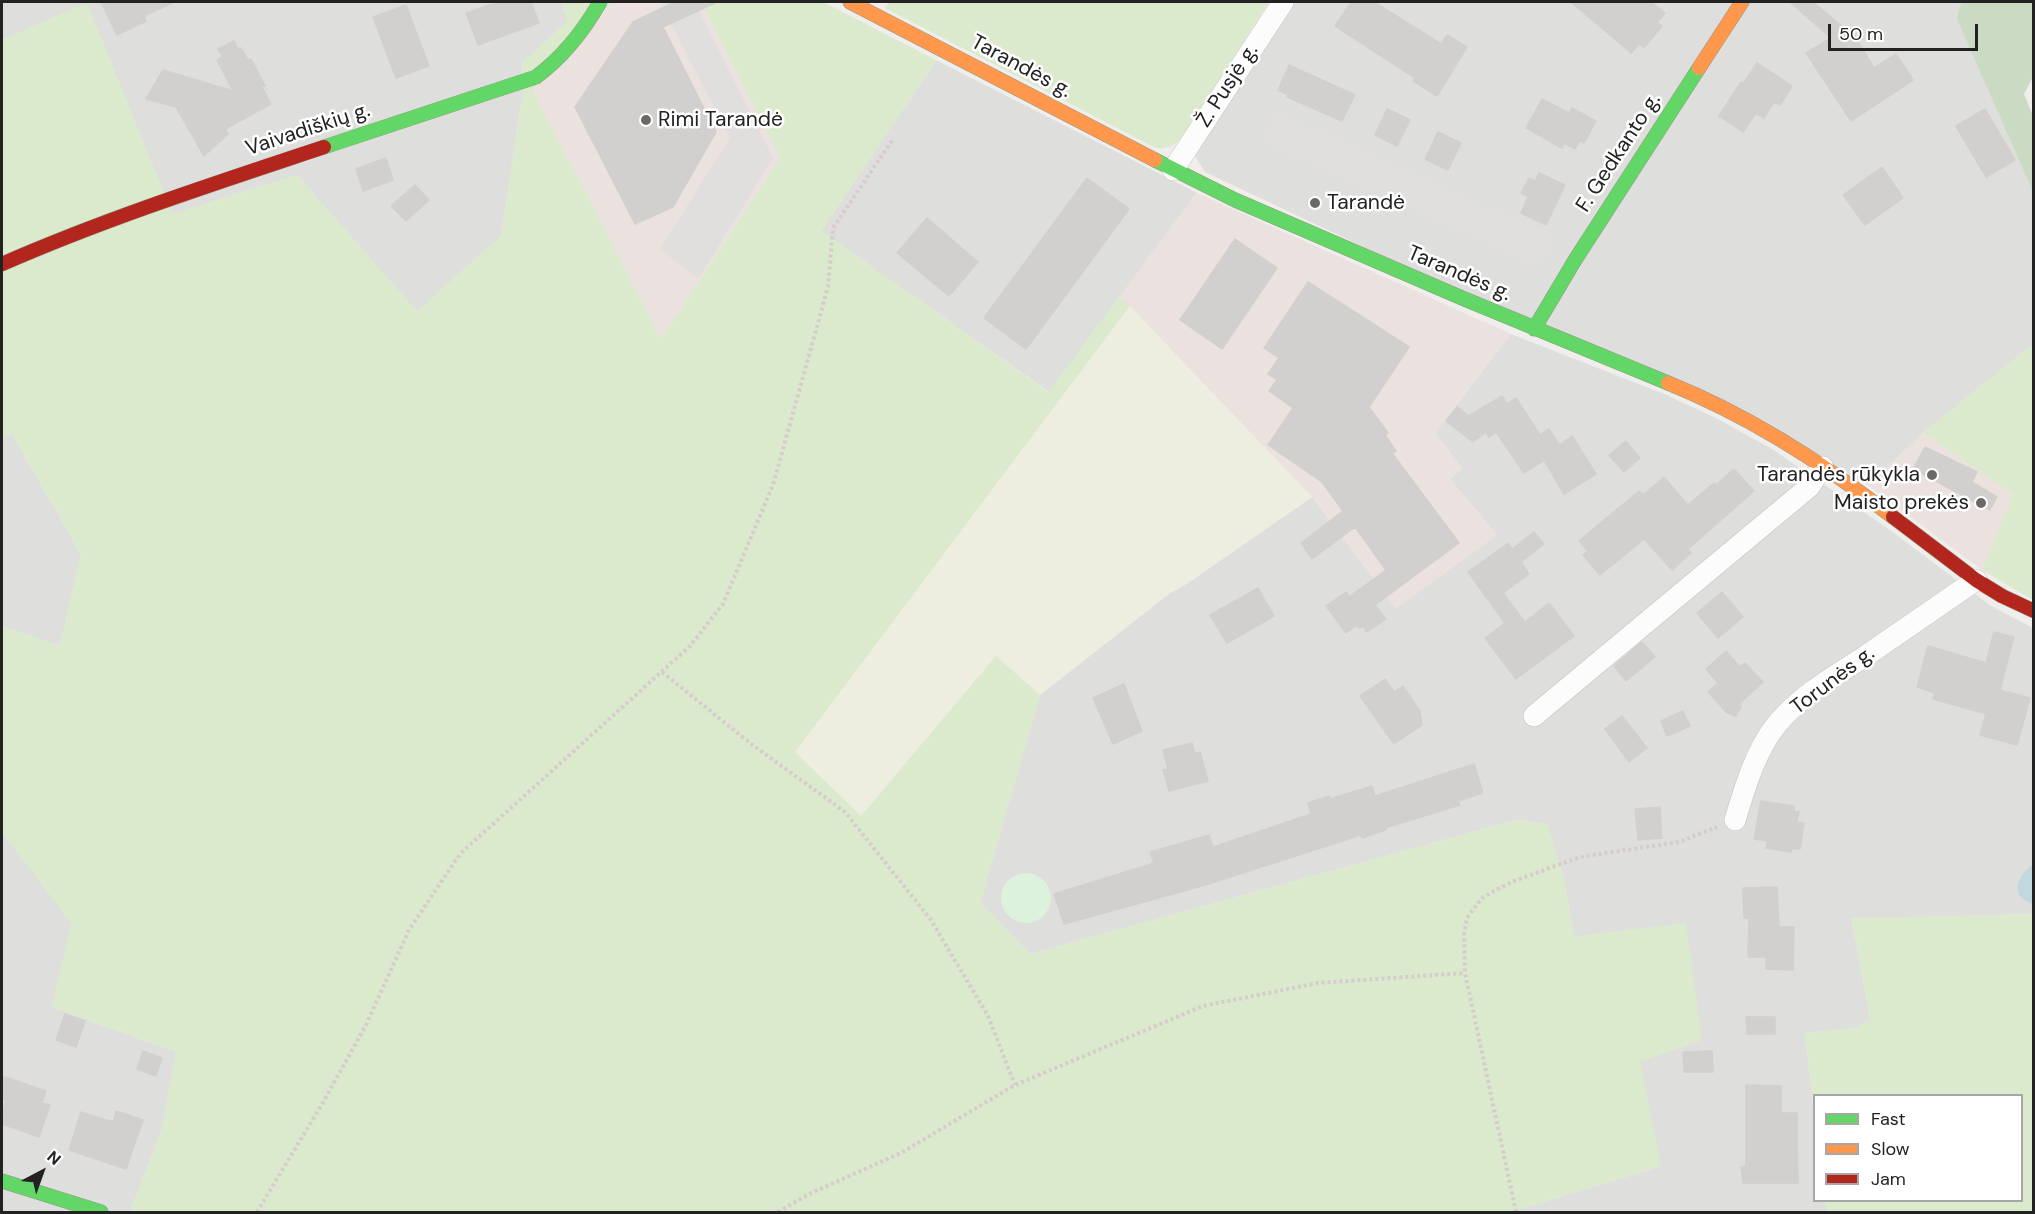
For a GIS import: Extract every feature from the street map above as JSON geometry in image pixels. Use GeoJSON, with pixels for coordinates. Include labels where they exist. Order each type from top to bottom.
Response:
{"type":"FeatureCollection","features":[{"type":"Feature","properties":{"kind":"street","name":"Vaivadiškių g."},"geometry":{"type":"LineString","coordinates":[[2,264],[50,243],[198,189],[536,77],[556,63],[573,45],[600,2]]}},
{"type":"Feature","properties":{"kind":"street","name":"Tarandės g."},"geometry":{"type":"LineString","coordinates":[[850,2],[1173,171],[1235,200],[1534,329],[1701,396],[1778,437],[1823,466],[1976,580],[2002,596],[2034,611]]}},
{"type":"Feature","properties":{"kind":"street","name":"Ž. Pusjė g."},"geometry":{"type":"LineString","coordinates":[[1173,171],[1283,2]]}},
{"type":"Feature","properties":{"kind":"street","name":"F. Gedkanto g."},"geometry":{"type":"LineString","coordinates":[[1534,329],[1575,260],[1742,2]]}},
{"type":"Feature","properties":{"kind":"street"},"geometry":{"type":"LineString","coordinates":[[1534,716],[1809,487],[1823,466]]}},
{"type":"Feature","properties":{"kind":"street","name":"Torunės g."},"geometry":{"type":"LineString","coordinates":[[1735,820],[1749,778],[1765,742],[1776,725],[1794,707],[1826,681],[1976,580]]}},
{"type":"Feature","properties":{"kind":"street"},"geometry":{"type":"LineString","coordinates":[[2,1181],[102,1212]]}},
{"type":"Feature","properties":{"kind":"path"},"geometry":{"type":"LineString","coordinates":[[257,1212],[325,1099],[366,1025],[409,930],[460,854],[690,646],[723,604],[773,485],[828,287],[833,228],[893,139]]}},
{"type":"Feature","properties":{"kind":"path"},"geometry":{"type":"LineString","coordinates":[[662,672],[750,743],[845,812],[931,920],[988,1016],[1015,1085]]}},
{"type":"Feature","properties":{"kind":"path"},"geometry":{"type":"LineString","coordinates":[[1516,1212],[1465,973],[1464,935],[1467,918],[1481,899],[1514,881],[1580,857],[1679,842],[1735,820]]}},
{"type":"Feature","properties":{"kind":"path"},"geometry":{"type":"LineString","coordinates":[[778,1212],[811,1192],[901,1153],[1015,1085],[1203,1006],[1318,983],[1465,973]]}},
{"type":"Feature","properties":{"kind":"shaded area"},"geometry":{"type":"Polygon","coordinates":[[[2,2],[561,2],[568,21],[522,63],[523,91],[501,236],[417,312],[297,175],[173,214],[5,38],[2,45],[2,2]]]}},
{"type":"Feature","properties":{"kind":"shaded area"},"geometry":{"type":"Polygon","coordinates":[[[613,2],[701,2],[780,158],[661,339],[533,90],[613,2]]]}},
{"type":"Feature","properties":{"kind":"shaded area"},"geometry":{"type":"Polygon","coordinates":[[[664,2],[694,2],[773,158],[698,279],[660,249],[730,138],[662,6],[664,2]]]}},
{"type":"Feature","properties":{"kind":"shaded area"},"geometry":{"type":"Polygon","coordinates":[[[1292,2],[1961,2],[1958,19],[2033,192],[2033,344],[1923,433],[1868,485],[1205,172],[1195,156],[1198,146],[1292,2]]]}},
{"type":"Feature","properties":{"kind":"shaded area"},"geometry":{"type":"Polygon","coordinates":[[[936,60],[1197,193],[1049,392],[821,231],[936,60]]]}},
{"type":"Feature","properties":{"kind":"shaded area"},"geometry":{"type":"Polygon","coordinates":[[[1276,111],[1556,238],[1542,268],[1262,141],[1276,111]]]}},
{"type":"Feature","properties":{"kind":"shaded area"},"geometry":{"type":"Polygon","coordinates":[[[1197,193],[1511,334],[1435,433],[1463,469],[1450,479],[1497,535],[1396,609],[1312,497],[1119,297],[1197,193]]]}},
{"type":"Feature","properties":{"kind":"shaded area"},"geometry":{"type":"Polygon","coordinates":[[[1130,306],[1312,497],[1170,593],[1040,695],[996,657],[860,816],[794,752],[1130,306]]]}},
{"type":"Feature","properties":{"kind":"shaded area"},"geometry":{"type":"Polygon","coordinates":[[[1511,334],[1664,394],[1716,418],[1772,449],[1890,530],[1991,606],[2033,628],[2033,914],[1852,919],[1870,1019],[1857,1028],[1805,1033],[1813,1103],[1813,1202],[1825,1202],[1827,1212],[1510,1212],[1661,1166],[1574,936],[1563,875],[1547,824],[1516,820],[1030,954],[980,903],[1040,695],[1170,593],[1312,497],[1396,608],[1497,535],[1450,479],[1462,468],[1435,433],[1511,334]]]}},
{"type":"Feature","properties":{"kind":"shaded area"},"geometry":{"type":"Polygon","coordinates":[[[1923,433],[2014,494],[1982,570],[1868,485],[1923,433]]]}},
{"type":"Feature","properties":{"kind":"shaded area"},"geometry":{"type":"Polygon","coordinates":[[[12,434],[81,554],[60,646],[2,626],[2,437],[12,434]]]}},
{"type":"Feature","properties":{"kind":"shaded area"},"geometry":{"type":"Polygon","coordinates":[[[2,832],[72,923],[52,1007],[176,1052],[162,1129],[130,1212],[2,1212],[2,832]]]}},
{"type":"Feature","properties":{"kind":"green space"},"geometry":{"type":"Polygon","coordinates":[[[561,2],[613,2],[533,90],[661,339],[780,158],[701,2],[823,2],[936,60],[822,231],[1048,392],[1119,297],[1130,306],[795,752],[861,816],[996,656],[1040,695],[980,903],[1030,954],[1516,820],[1547,824],[1563,875],[1574,936],[1686,923],[1702,1040],[1640,1062],[1661,1166],[1510,1212],[130,1212],[162,1129],[176,1052],[52,1007],[71,923],[2,832],[2,626],[60,646],[81,554],[12,434],[2,437],[2,45],[5,38],[87,3],[173,214],[297,175],[417,311],[501,236],[523,91],[522,63],[568,21],[561,2]]]}},
{"type":"Feature","properties":{"kind":"green space"},"geometry":{"type":"Polygon","coordinates":[[[889,2],[1269,2],[1181,139],[1170,146],[1156,148],[885,8],[889,2]]]}},
{"type":"Feature","properties":{"kind":"green space"},"geometry":{"type":"Polygon","coordinates":[[[1961,2],[2033,2],[2033,77],[2024,94],[2033,116],[2033,192],[1957,19],[1961,2]]]}},
{"type":"Feature","properties":{"kind":"green space"},"geometry":{"type":"Polygon","coordinates":[[[2033,344],[2033,600],[1982,570],[2013,494],[1923,433],[2033,344]]]}},
{"type":"Feature","properties":{"kind":"green space"},"geometry":{"type":"Polygon","coordinates":[[[1026,873],[1044,880],[1051,898],[1044,916],[1026,923],[1008,916],[1001,898],[1008,880],[1026,873]]]}},
{"type":"Feature","properties":{"kind":"green space"},"geometry":{"type":"Polygon","coordinates":[[[2033,914],[2033,1212],[1827,1212],[1825,1202],[2023,1202],[2023,1094],[1813,1094],[1813,1103],[1805,1033],[1857,1028],[1870,1019],[1852,918],[2033,914]]]}},
{"type":"Feature","properties":{"kind":"water"},"geometry":{"type":"Polygon","coordinates":[[[2033,864],[2033,904],[2020,896],[2018,886],[2019,880],[2033,864]]]}},
{"type":"Feature","properties":{"kind":"building"},"geometry":{"type":"Polygon","coordinates":[[[101,2],[174,2],[144,16],[146,21],[117,35],[101,2]]]}},
{"type":"Feature","properties":{"kind":"building"},"geometry":{"type":"Polygon","coordinates":[[[499,2],[531,2],[539,23],[478,45],[466,13],[499,2]]]}},
{"type":"Feature","properties":{"kind":"building","name":"Rimi Tarandė"},"geometry":{"type":"Polygon","coordinates":[[[675,2],[717,2],[663,27],[716,132],[673,207],[635,224],[575,107],[633,22],[675,2]]]}},
{"type":"Feature","properties":{"kind":"building"},"geometry":{"type":"Polygon","coordinates":[[[1351,2],[1374,2],[1441,44],[1447,35],[1467,47],[1437,96],[1413,81],[1415,78],[1335,26],[1351,2]]]}},
{"type":"Feature","properties":{"kind":"building"},"geometry":{"type":"Polygon","coordinates":[[[1571,2],[1651,2],[1665,13],[1657,22],[1662,26],[1644,48],[1639,44],[1631,53],[1571,2]]]}},
{"type":"Feature","properties":{"kind":"building"},"geometry":{"type":"Polygon","coordinates":[[[1790,2],[1813,2],[1845,29],[1849,26],[1874,68],[1896,54],[1913,80],[1851,121],[1806,53],[1831,38],[1790,2]]]}},
{"type":"Feature","properties":{"kind":"building"},"geometry":{"type":"Polygon","coordinates":[[[406,5],[429,66],[396,78],[373,17],[406,5]]]}},
{"type":"Feature","properties":{"kind":"building"},"geometry":{"type":"Polygon","coordinates":[[[234,41],[248,60],[251,59],[265,86],[262,87],[271,104],[225,129],[228,134],[204,156],[176,107],[146,99],[163,70],[233,91],[217,60],[223,57],[218,49],[234,41]]]}},
{"type":"Feature","properties":{"kind":"building"},"geometry":{"type":"Polygon","coordinates":[[[1757,63],[1792,86],[1780,105],[1774,102],[1764,118],[1756,113],[1743,132],[1719,116],[1741,82],[1743,84],[1757,63]]]}},
{"type":"Feature","properties":{"kind":"building"},"geometry":{"type":"Polygon","coordinates":[[[1289,65],[1355,95],[1342,121],[1287,97],[1288,95],[1278,90],[1289,65]]]}},
{"type":"Feature","properties":{"kind":"building"},"geometry":{"type":"Polygon","coordinates":[[[1542,99],[1569,113],[1572,108],[1596,121],[1584,143],[1580,140],[1575,149],[1564,143],[1562,148],[1526,128],[1542,99]]]}},
{"type":"Feature","properties":{"kind":"building"},"geometry":{"type":"Polygon","coordinates":[[[1387,109],[1410,120],[1397,146],[1375,135],[1387,109]]]}},
{"type":"Feature","properties":{"kind":"building"},"geometry":{"type":"Polygon","coordinates":[[[1985,109],[2015,160],[1986,177],[1956,126],[1985,109]]]}},
{"type":"Feature","properties":{"kind":"building"},"geometry":{"type":"Polygon","coordinates":[[[1438,132],[1461,143],[1448,170],[1425,159],[1438,132]]]}},
{"type":"Feature","properties":{"kind":"building"},"geometry":{"type":"Polygon","coordinates":[[[386,158],[393,180],[363,191],[356,169],[386,158]]]}},
{"type":"Feature","properties":{"kind":"building"},"geometry":{"type":"Polygon","coordinates":[[[1882,167],[1903,198],[1865,225],[1843,195],[1882,167]]]}},
{"type":"Feature","properties":{"kind":"building"},"geometry":{"type":"Polygon","coordinates":[[[1539,173],[1565,185],[1546,225],[1521,213],[1528,197],[1521,193],[1529,178],[1535,181],[1539,173]]]}},
{"type":"Feature","properties":{"kind":"building"},"geometry":{"type":"Polygon","coordinates":[[[1087,178],[1129,209],[1026,349],[984,318],[1087,178]]]}},
{"type":"Feature","properties":{"kind":"building"},"geometry":{"type":"Polygon","coordinates":[[[415,185],[429,200],[406,221],[391,206],[415,185]]]}},
{"type":"Feature","properties":{"kind":"building"},"geometry":{"type":"Polygon","coordinates":[[[927,218],[978,262],[949,296],[897,253],[927,218]]]}},
{"type":"Feature","properties":{"kind":"building"},"geometry":{"type":"Polygon","coordinates":[[[1235,239],[1277,268],[1222,349],[1180,320],[1235,239]]]}},
{"type":"Feature","properties":{"kind":"building"},"geometry":{"type":"Polygon","coordinates":[[[1308,282],[1409,347],[1369,407],[1388,433],[1385,435],[1396,451],[1392,453],[1459,543],[1375,605],[1386,619],[1367,632],[1363,626],[1359,628],[1357,625],[1346,633],[1326,606],[1346,592],[1349,597],[1386,570],[1355,527],[1312,559],[1301,543],[1343,511],[1322,482],[1268,445],[1293,408],[1269,391],[1277,380],[1268,374],[1279,358],[1264,348],[1308,282]]]}},
{"type":"Feature","properties":{"kind":"building"},"geometry":{"type":"Polygon","coordinates":[[[1502,396],[1507,404],[1516,398],[1540,435],[1549,429],[1559,445],[1572,436],[1596,474],[1564,494],[1544,460],[1524,473],[1496,432],[1489,437],[1486,432],[1473,442],[1446,421],[1457,407],[1469,416],[1502,396]]]}},
{"type":"Feature","properties":{"kind":"building"},"geometry":{"type":"Polygon","coordinates":[[[1626,441],[1640,458],[1624,472],[1609,455],[1626,441]]]}},
{"type":"Feature","properties":{"kind":"building"},"geometry":{"type":"Polygon","coordinates":[[[1925,447],[1977,472],[1972,482],[1997,497],[1990,510],[1913,469],[1925,447]]]}},
{"type":"Feature","properties":{"kind":"building"},"geometry":{"type":"Polygon","coordinates":[[[1734,469],[1754,491],[1688,549],[1691,553],[1672,570],[1644,539],[1600,575],[1583,555],[1588,551],[1579,541],[1639,491],[1643,495],[1664,477],[1688,505],[1734,469]]]}},
{"type":"Feature","properties":{"kind":"building"},"geometry":{"type":"Polygon","coordinates":[[[1534,532],[1544,544],[1521,562],[1529,574],[1503,593],[1525,622],[1549,603],[1574,636],[1516,679],[1485,638],[1505,623],[1468,572],[1508,543],[1512,549],[1534,532]]]}},
{"type":"Feature","properties":{"kind":"building"},"geometry":{"type":"Polygon","coordinates":[[[1258,588],[1274,616],[1227,643],[1210,615],[1258,588]]]}},
{"type":"Feature","properties":{"kind":"building"},"geometry":{"type":"Polygon","coordinates":[[[1722,592],[1743,617],[1718,638],[1697,613],[1722,592]]]}},
{"type":"Feature","properties":{"kind":"building"},"geometry":{"type":"Polygon","coordinates":[[[1994,632],[2014,637],[2000,690],[2030,698],[2017,745],[1980,735],[1986,714],[1933,699],[1935,693],[1917,687],[1928,646],[1986,663],[1994,632]]]}},
{"type":"Feature","properties":{"kind":"building"},"geometry":{"type":"Polygon","coordinates":[[[1642,642],[1655,657],[1626,681],[1614,666],[1642,642]]]}},
{"type":"Feature","properties":{"kind":"building"},"geometry":{"type":"Polygon","coordinates":[[[1726,651],[1740,667],[1745,663],[1763,682],[1740,703],[1741,707],[1736,716],[1727,713],[1708,692],[1718,683],[1706,669],[1726,651]]]}},
{"type":"Feature","properties":{"kind":"building"},"geometry":{"type":"Polygon","coordinates":[[[1385,679],[1394,692],[1403,686],[1420,711],[1422,725],[1394,744],[1360,696],[1385,679]]]}},
{"type":"Feature","properties":{"kind":"building"},"geometry":{"type":"Polygon","coordinates":[[[1124,684],[1142,731],[1113,744],[1093,698],[1124,684]]]}},
{"type":"Feature","properties":{"kind":"building"},"geometry":{"type":"Polygon","coordinates":[[[1683,711],[1690,726],[1667,736],[1661,721],[1683,711]]]}},
{"type":"Feature","properties":{"kind":"building"},"geometry":{"type":"Polygon","coordinates":[[[1622,716],[1647,748],[1629,762],[1605,729],[1622,716]]]}},
{"type":"Feature","properties":{"kind":"building"},"geometry":{"type":"Polygon","coordinates":[[[1192,743],[1195,754],[1200,752],[1208,781],[1169,791],[1163,770],[1168,769],[1163,750],[1192,743]]]}},
{"type":"Feature","properties":{"kind":"building"},"geometry":{"type":"Polygon","coordinates":[[[1474,764],[1483,793],[1458,801],[1460,805],[1385,828],[1386,830],[1362,838],[1361,835],[1202,886],[1064,924],[1054,894],[1154,863],[1150,852],[1209,835],[1213,847],[1311,814],[1308,803],[1329,796],[1330,799],[1372,786],[1375,796],[1474,764]]]}},
{"type":"Feature","properties":{"kind":"building"},"geometry":{"type":"Polygon","coordinates":[[[1761,801],[1794,806],[1794,811],[1799,812],[1797,822],[1804,823],[1800,849],[1792,848],[1791,852],[1766,848],[1767,841],[1754,839],[1761,801]]]}},
{"type":"Feature","properties":{"kind":"building"},"geometry":{"type":"Polygon","coordinates":[[[1660,807],[1662,838],[1638,840],[1635,809],[1660,807]]]}},
{"type":"Feature","properties":{"kind":"building"},"geometry":{"type":"Polygon","coordinates":[[[1777,887],[1779,927],[1794,927],[1793,970],[1766,969],[1766,957],[1748,957],[1749,918],[1744,918],[1743,888],[1777,887]]]}},
{"type":"Feature","properties":{"kind":"building"},"geometry":{"type":"Polygon","coordinates":[[[65,1014],[85,1021],[76,1047],[56,1040],[65,1014]]]}},
{"type":"Feature","properties":{"kind":"building"},"geometry":{"type":"Polygon","coordinates":[[[1746,1017],[1775,1017],[1775,1034],[1747,1034],[1746,1017]]]}},
{"type":"Feature","properties":{"kind":"building"},"geometry":{"type":"Polygon","coordinates":[[[143,1051],[162,1058],[156,1076],[137,1069],[143,1051]]]}},
{"type":"Feature","properties":{"kind":"building"},"geometry":{"type":"Polygon","coordinates":[[[1712,1051],[1713,1072],[1684,1072],[1683,1052],[1712,1051]]]}},
{"type":"Feature","properties":{"kind":"building"},"geometry":{"type":"Polygon","coordinates":[[[2,1076],[46,1091],[42,1103],[50,1105],[39,1137],[2,1124],[2,1113],[6,1100],[2,1098],[2,1076]]]}},
{"type":"Feature","properties":{"kind":"building"},"geometry":{"type":"Polygon","coordinates":[[[1746,1085],[1781,1086],[1781,1113],[1797,1113],[1798,1183],[1743,1183],[1741,1167],[1746,1166],[1746,1085]]]}},
{"type":"Feature","properties":{"kind":"building"},"geometry":{"type":"Polygon","coordinates":[[[116,1111],[143,1120],[126,1169],[69,1150],[81,1112],[113,1122],[116,1111]]]}},
{"type":"Feature","properties":{"kind":"traffic: fast"},"geometry":{"type":"LineString","coordinates":[[324,147],[536,77],[572,43],[600,2]]}},
{"type":"Feature","properties":{"kind":"traffic: fast"},"geometry":{"type":"LineString","coordinates":[[1534,329],[1575,260],[1699,68]]}},
{"type":"Feature","properties":{"kind":"traffic: fast"},"geometry":{"type":"LineString","coordinates":[[1155,160],[1235,200],[1462,298],[1668,383]]}},
{"type":"Feature","properties":{"kind":"traffic: fast"},"geometry":{"type":"LineString","coordinates":[[2,1181],[101,1212]]}},
{"type":"Feature","properties":{"kind":"traffic: slow"},"geometry":{"type":"LineString","coordinates":[[850,2],[1155,160]]}},
{"type":"Feature","properties":{"kind":"traffic: slow"},"geometry":{"type":"LineString","coordinates":[[1699,68],[1742,2]]}},
{"type":"Feature","properties":{"kind":"traffic: slow"},"geometry":{"type":"LineString","coordinates":[[1668,383],[1728,410],[1785,442],[1840,478],[1893,517]]}},
{"type":"Feature","properties":{"kind":"traffic: jam"},"geometry":{"type":"LineString","coordinates":[[2,264],[122,216],[324,147]]}},
{"type":"Feature","properties":{"kind":"traffic: jam"},"geometry":{"type":"LineString","coordinates":[[1893,517],[1976,580],[2002,596],[2034,611]]}},
{"type":"Feature","properties":{"kind":"place","name":"Rimi Tarandė"},"geometry":{"type":"Point","coordinates":[646,120]}},
{"type":"Feature","properties":{"kind":"place","name":"Tarandė"},"geometry":{"type":"Point","coordinates":[1315,203]}},
{"type":"Feature","properties":{"kind":"place","name":"Tarandės rūkykla"},"geometry":{"type":"Point","coordinates":[1932,475]}},
{"type":"Feature","properties":{"kind":"place","name":"Maisto prekės"},"geometry":{"type":"Point","coordinates":[1981,503]}}]}
